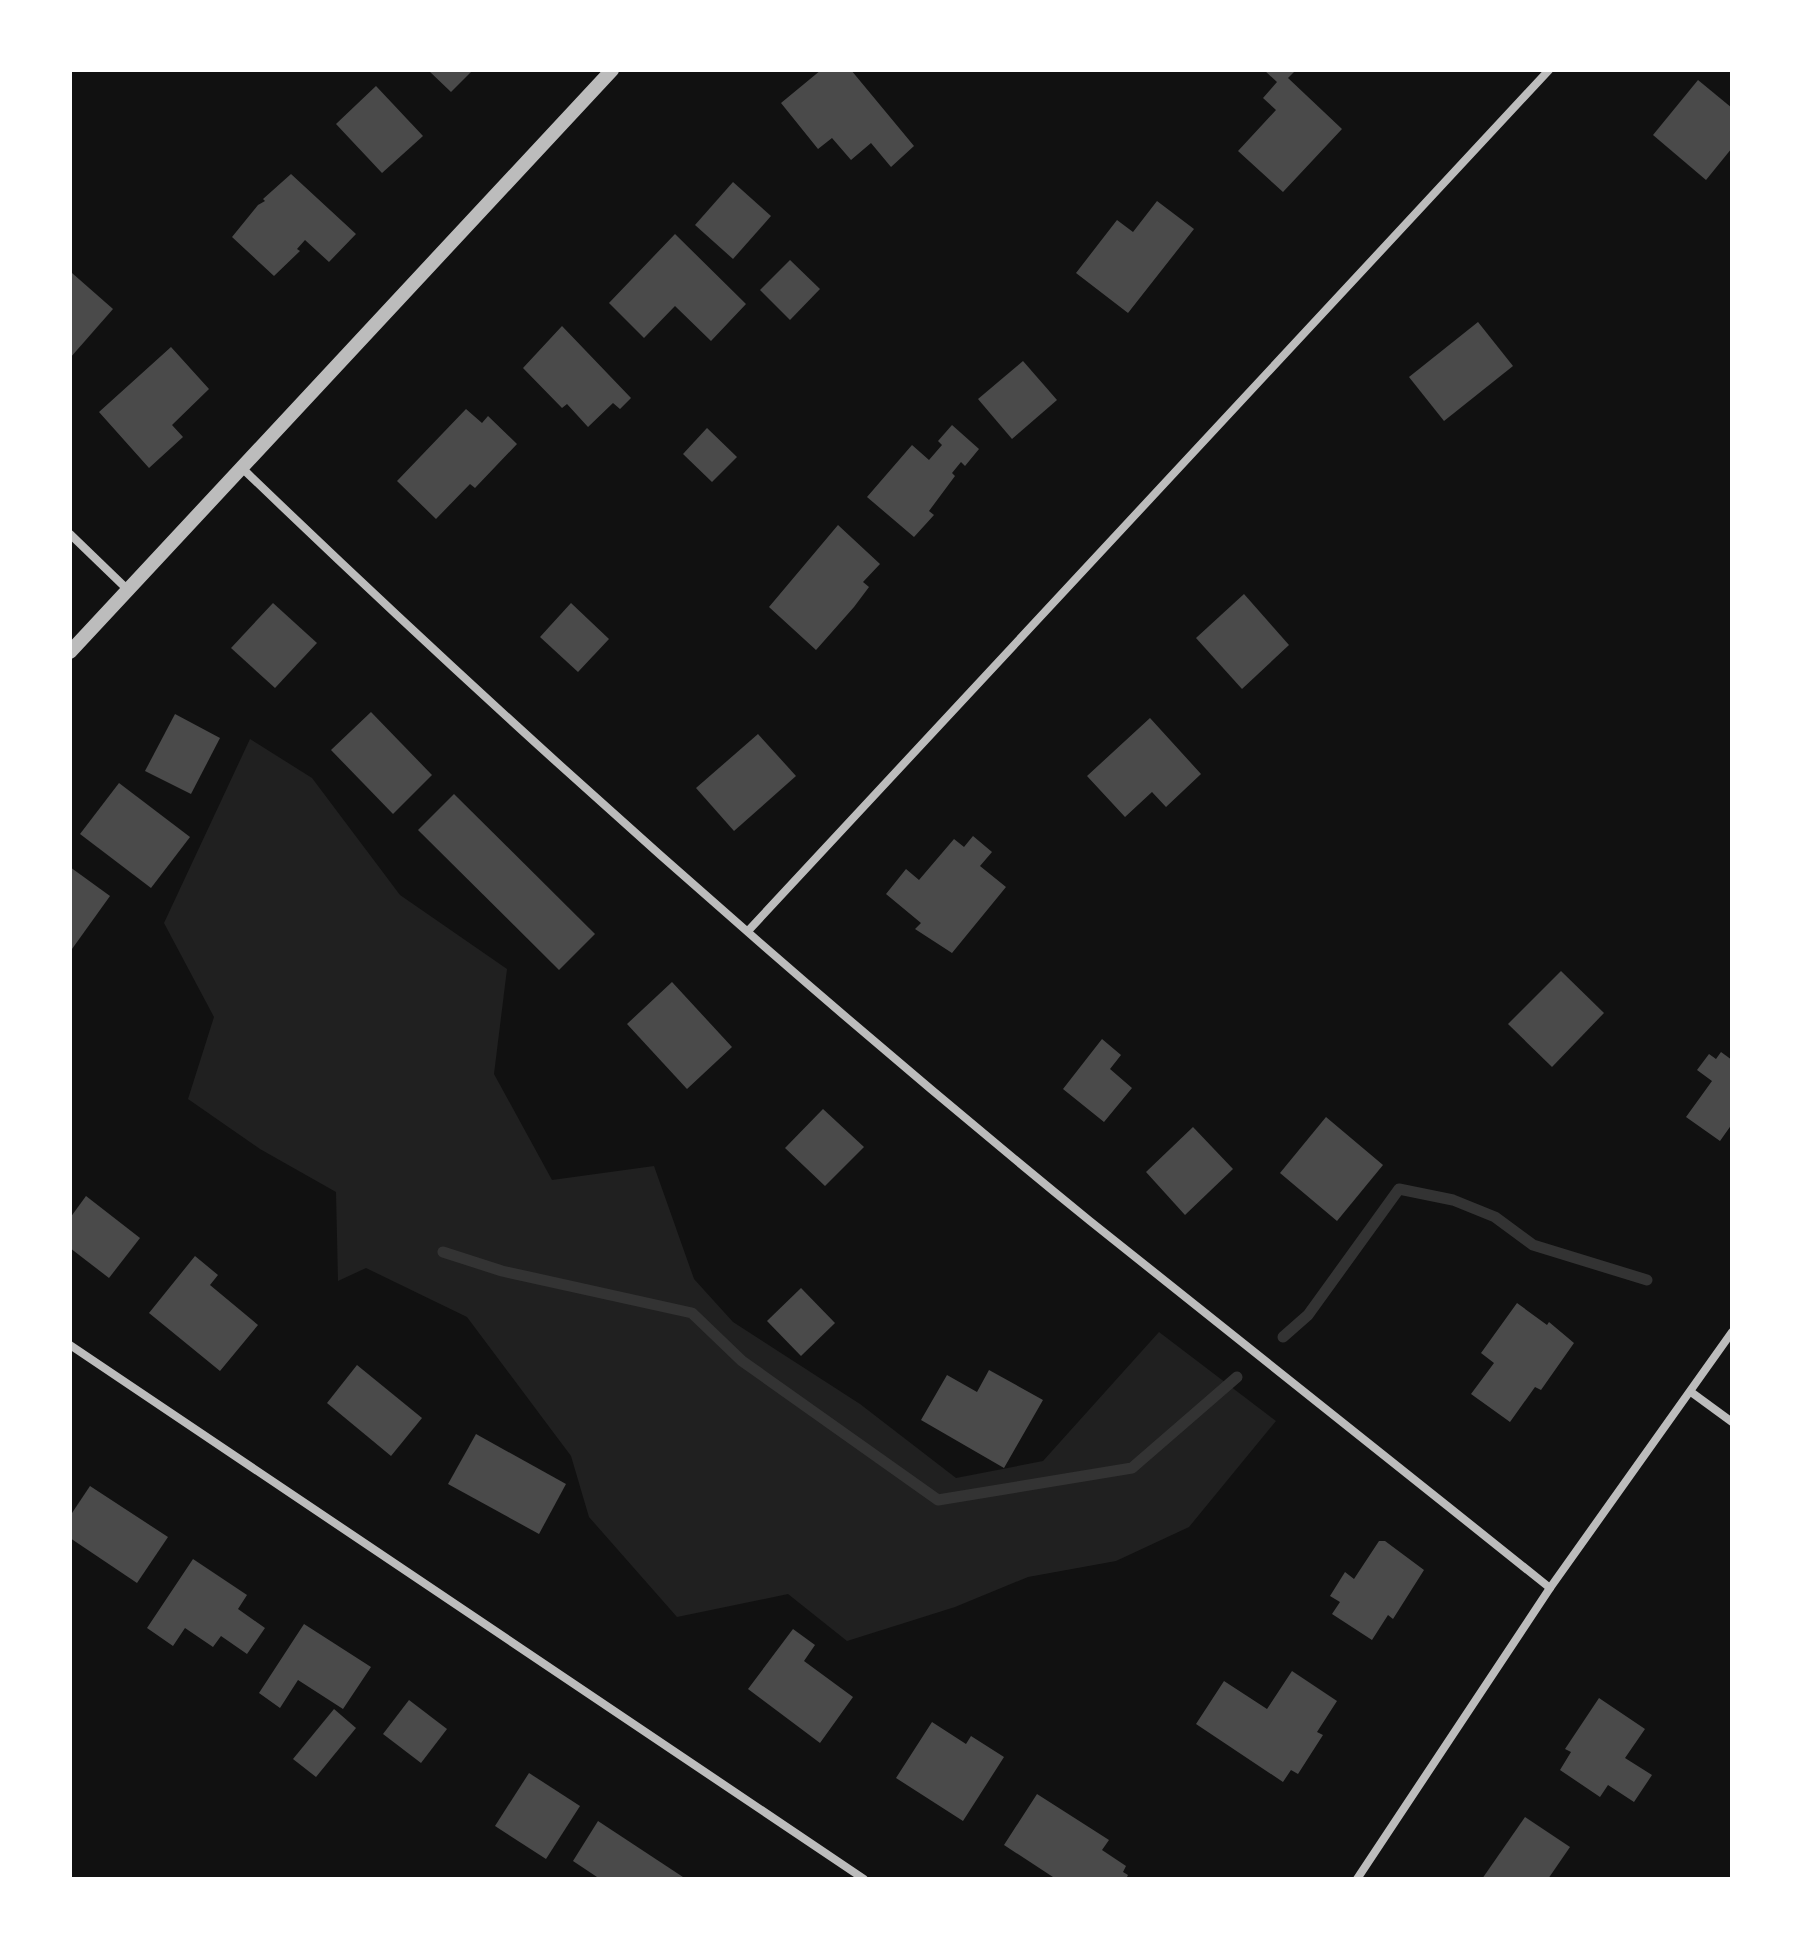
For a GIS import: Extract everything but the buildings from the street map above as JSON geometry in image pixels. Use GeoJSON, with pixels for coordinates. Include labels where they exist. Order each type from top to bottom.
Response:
{"type":"FeatureCollection","features":[{"type":"Feature","properties":{"kind":"street"},"geometry":{"type":"LineString","coordinates":[[70,652],[612,70]]}},
{"type":"Feature","properties":{"kind":"street"},"geometry":{"type":"LineString","coordinates":[[748,931],[1549,70]]}},
{"type":"Feature","properties":{"kind":"street"},"geometry":{"type":"LineString","coordinates":[[242,468],[438,656],[748,931],[1088,1219],[1550,1588]]}},
{"type":"Feature","properties":{"kind":"street"},"geometry":{"type":"LineString","coordinates":[[70,534],[128,590]]}},
{"type":"Feature","properties":{"kind":"street"},"geometry":{"type":"LineString","coordinates":[[1357,1879],[1550,1588],[1732,1332]]}},
{"type":"Feature","properties":{"kind":"street"},"geometry":{"type":"LineString","coordinates":[[70,1345],[864,1879]]}},
{"type":"Feature","properties":{"kind":"street"},"geometry":{"type":"LineString","coordinates":[[1691,1392],[1732,1422]]}},
{"type":"Feature","properties":{"kind":"shaded area"},"geometry":{"type":"Polygon","coordinates":[[[250,739],[312,778],[400,895],[507,969],[494,1074],[552,1180],[654,1166],[694,1279],[733,1322],[860,1404],[956,1478],[1043,1461],[1159,1332],[1276,1421],[1189,1527],[1116,1561],[1028,1577],[955,1607],[847,1641],[788,1594],[677,1617],[589,1517],[571,1456],[467,1317],[366,1268],[338,1281],[336,1192],[260,1149],[188,1099],[214,1017],[164,923],[250,739]]]}},
{"type":"Feature","properties":{"kind":"waterway"},"geometry":{"type":"LineString","coordinates":[[1283,1337],[1308,1315],[1399,1189],[1453,1200],[1495,1217],[1533,1245],[1647,1280]]}},
{"type":"Feature","properties":{"kind":"waterway"},"geometry":{"type":"LineString","coordinates":[[443,1252],[502,1271],[692,1313],[742,1361],[938,1500],[1132,1468],[1237,1377]]}}]}
